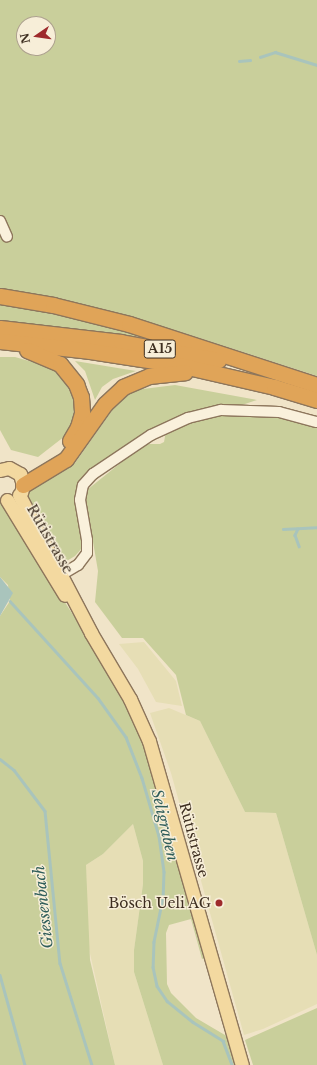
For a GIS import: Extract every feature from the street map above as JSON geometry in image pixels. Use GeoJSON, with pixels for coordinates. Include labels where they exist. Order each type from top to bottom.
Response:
{"type":"FeatureCollection","features":[{"type":"Feature","properties":{"kind":"highway"},"geometry":{"type":"LineString","coordinates":[[0,296],[60,306],[129,324],[317,386]]}},
{"type":"Feature","properties":{"kind":"highway","name":"A15"},"geometry":{"type":"LineString","coordinates":[[0,328],[179,352],[251,368],[317,386]]}},
{"type":"Feature","properties":{"kind":"highway"},"geometry":{"type":"LineString","coordinates":[[0,342],[35,352],[55,361],[71,375],[81,397],[80,422],[69,442],[14,491]]}},
{"type":"Feature","properties":{"kind":"highway","name":"A15"},"geometry":{"type":"LineString","coordinates":[[0,342],[90,351],[210,372],[317,400]]}},
{"type":"Feature","properties":{"kind":"highway"},"geometry":{"type":"LineString","coordinates":[[14,491],[66,459],[105,404],[128,384],[154,375],[210,372]]}},
{"type":"Feature","properties":{"kind":"main road"},"geometry":{"type":"LineString","coordinates":[[1,467],[13,469],[14,491]]}},
{"type":"Feature","properties":{"kind":"main road","name":"Rütistrasse"},"geometry":{"type":"LineString","coordinates":[[14,491],[58,577],[130,699],[149,741],[242,1065]]}},
{"type":"Feature","properties":{"kind":"street"},"geometry":{"type":"LineString","coordinates":[[0,221],[7,237]]}},
{"type":"Feature","properties":{"kind":"street"},"geometry":{"type":"LineString","coordinates":[[58,577],[81,562],[88,550],[80,500],[83,485],[93,474],[151,435],[188,418],[221,410],[279,412],[317,422]]}},
{"type":"Feature","properties":{"kind":"shaded area"},"geometry":{"type":"Polygon","coordinates":[[[144,642],[176,681],[182,706],[156,702],[138,669],[119,644],[144,642]]]}},
{"type":"Feature","properties":{"kind":"shaded area"},"geometry":{"type":"Polygon","coordinates":[[[169,708],[200,721],[245,812],[276,813],[317,955],[317,1004],[263,1029],[244,1035],[171,773],[150,713],[169,708]]]}},
{"type":"Feature","properties":{"kind":"shaded area"},"geometry":{"type":"Polygon","coordinates":[[[133,824],[143,861],[143,884],[134,950],[134,972],[163,1065],[115,1065],[87,940],[86,865],[103,854],[133,824]]]}},
{"type":"Feature","properties":{"kind":"green space"},"geometry":{"type":"Polygon","coordinates":[[[0,0],[317,0],[317,376],[171,329],[149,338],[0,322],[0,0]]]}},
{"type":"Feature","properties":{"kind":"green space"},"geometry":{"type":"Polygon","coordinates":[[[0,357],[15,357],[50,367],[68,382],[75,400],[73,421],[65,436],[38,457],[11,450],[0,430],[0,357]]]}},
{"type":"Feature","properties":{"kind":"green space"},"geometry":{"type":"Polygon","coordinates":[[[75,361],[136,371],[113,379],[102,387],[95,400],[85,371],[75,361]]]}},
{"type":"Feature","properties":{"kind":"green space"},"geometry":{"type":"Polygon","coordinates":[[[175,385],[257,400],[242,405],[209,407],[169,420],[88,471],[77,486],[75,497],[82,548],[75,556],[65,562],[61,561],[24,501],[28,486],[71,459],[75,463],[118,402],[135,390],[175,385]]]}},
{"type":"Feature","properties":{"kind":"green space"},"geometry":{"type":"Polygon","coordinates":[[[263,414],[317,422],[317,955],[276,813],[245,812],[200,721],[186,715],[176,675],[143,638],[122,638],[95,602],[98,571],[86,501],[87,490],[144,444],[160,444],[164,442],[166,431],[210,415],[263,414]]]}},
{"type":"Feature","properties":{"kind":"green space"},"geometry":{"type":"Polygon","coordinates":[[[0,502],[101,658],[145,742],[205,958],[202,959],[191,919],[169,925],[166,933],[167,984],[171,993],[196,1018],[230,1038],[237,1065],[163,1065],[134,972],[134,950],[143,884],[143,861],[133,824],[103,854],[86,865],[90,960],[115,1065],[0,1065],[0,616],[10,601],[8,585],[0,577],[0,502]]]}},
{"type":"Feature","properties":{"kind":"green space"},"geometry":{"type":"Polygon","coordinates":[[[317,1008],[317,1065],[253,1065],[245,1040],[317,1008]]]}},
{"type":"Feature","properties":{"kind":"water"},"geometry":{"type":"Polygon","coordinates":[[[0,577],[13,593],[0,616],[0,577]]]}},
{"type":"Feature","properties":{"kind":"waterway"},"geometry":{"type":"LineString","coordinates":[[260,57],[275,52],[317,65]]}},
{"type":"Feature","properties":{"kind":"waterway"},"geometry":{"type":"LineString","coordinates":[[239,61],[250,60]]}},
{"type":"Feature","properties":{"kind":"waterway"},"geometry":{"type":"LineString","coordinates":[[283,529],[317,527]]}},
{"type":"Feature","properties":{"kind":"waterway"},"geometry":{"type":"LineString","coordinates":[[298,529],[295,535],[299,546]]}},
{"type":"Feature","properties":{"kind":"waterway","name":"Seligraben"},"geometry":{"type":"LineString","coordinates":[[10,601],[98,698],[126,737],[142,778],[159,836],[164,872],[163,898],[154,942],[153,967],[157,986],[167,1001],[193,1022],[223,1041],[232,1065]]}},
{"type":"Feature","properties":{"kind":"waterway","name":"Giessenbach"},"geometry":{"type":"LineString","coordinates":[[0,759],[14,770],[45,811],[60,963],[92,1065]]}},
{"type":"Feature","properties":{"kind":"waterway"},"geometry":{"type":"LineString","coordinates":[[0,975],[25,1065]]}},
{"type":"Feature","properties":{"kind":"place","name":"Bösch Ueli AG"},"geometry":{"type":"Point","coordinates":[219,903]}}]}
